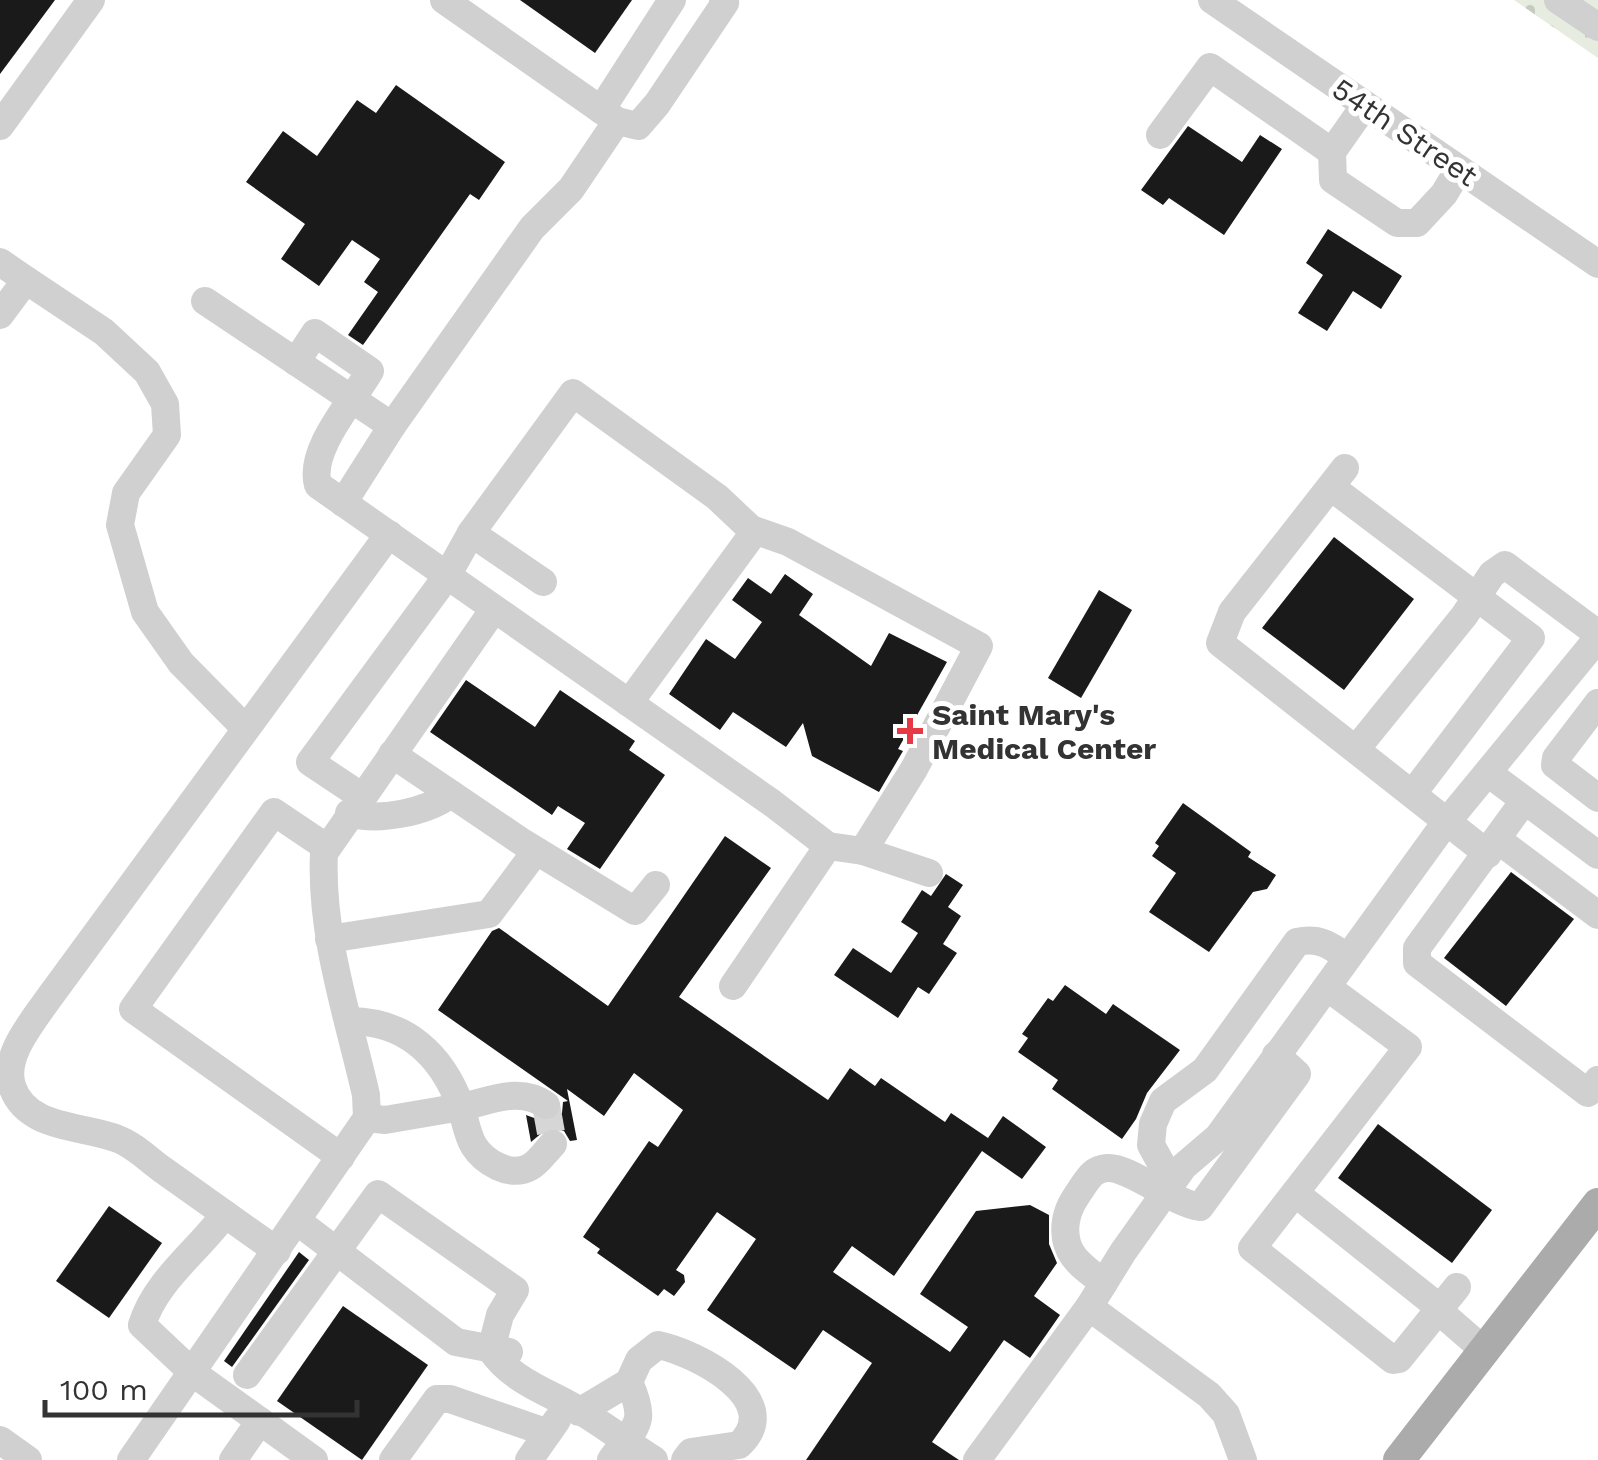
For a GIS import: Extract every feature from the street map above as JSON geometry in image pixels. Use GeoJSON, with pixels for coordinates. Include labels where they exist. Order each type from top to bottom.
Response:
{"type":"FeatureCollection","features":[{"type":"Feature","properties":{"kind":"main road"},"geometry":{"type":"LineString","coordinates":[[1398,1460],[1598,1204]]}},
{"type":"Feature","properties":{"kind":"street"},"geometry":{"type":"LineString","coordinates":[[0,126],[91,0]]}},
{"type":"Feature","properties":{"kind":"street"},"geometry":{"type":"LineString","coordinates":[[444,0],[609,115],[638,126],[657,104],[725,3],[723,0]]}},
{"type":"Feature","properties":{"kind":"street"},"geometry":{"type":"LineString","coordinates":[[343,503],[392,426],[532,228],[571,189],[672,0]]}},
{"type":"Feature","properties":{"kind":"street","name":"54th Street"},"geometry":{"type":"LineString","coordinates":[[1212,0],[1598,264]]}},
{"type":"Feature","properties":{"kind":"street"},"geometry":{"type":"LineString","coordinates":[[1558,0],[1598,28]]}},
{"type":"Feature","properties":{"kind":"street"},"geometry":{"type":"LineString","coordinates":[[1160,135],[1210,67],[1332,152]]}},
{"type":"Feature","properties":{"kind":"street"},"geometry":{"type":"LineString","coordinates":[[1365,104],[1332,152],[1333,180],[1397,223],[1417,223],[1444,194],[1459,169]]}},
{"type":"Feature","properties":{"kind":"street"},"geometry":{"type":"LineString","coordinates":[[0,262],[104,332],[147,372],[165,404],[167,435],[126,493],[120,525],[145,612],[181,663],[245,728]]}},
{"type":"Feature","properties":{"kind":"street"},"geometry":{"type":"LineString","coordinates":[[0,315],[26,280]]}},
{"type":"Feature","properties":{"kind":"street"},"geometry":{"type":"LineString","coordinates":[[205,301],[392,426]]}},
{"type":"Feature","properties":{"kind":"street"},"geometry":{"type":"LineString","coordinates":[[451,794],[434,806],[362,817],[355,805],[310,762],[447,576],[471,533],[573,393],[717,497],[755,531],[788,542],[979,646],[914,769],[862,850]]}},
{"type":"Feature","properties":{"kind":"street"},"geometry":{"type":"LineString","coordinates":[[353,400],[319,450],[314,474],[318,486],[828,846],[862,850],[929,872]]}},
{"type":"Feature","properties":{"kind":"street"},"geometry":{"type":"LineString","coordinates":[[1413,792],[1531,638],[1338,478],[1232,612],[1220,643],[1448,820],[1598,915]]}},
{"type":"Feature","properties":{"kind":"street"},"geometry":{"type":"LineString","coordinates":[[630,703],[755,531]]}},
{"type":"Feature","properties":{"kind":"street"},"geometry":{"type":"LineString","coordinates":[[471,533],[543,582]]}},
{"type":"Feature","properties":{"kind":"street"},"geometry":{"type":"LineString","coordinates":[[277,1251],[120,1139],[43,1119],[13,1090],[12,1060],[26,1030],[389,534]]}},
{"type":"Feature","properties":{"kind":"street"},"geometry":{"type":"LineString","coordinates":[[1348,957],[1312,938],[1297,942],[1205,1070],[1163,1101],[1153,1124],[1151,1145],[1169,1188],[1188,1206],[1200,1207],[1297,1074],[1276,1055],[1290,1041],[1448,820],[1598,636],[1505,565],[1492,574],[1464,616],[1357,748]]}},
{"type":"Feature","properties":{"kind":"street"},"geometry":{"type":"LineString","coordinates":[[130,1460],[367,1118],[368,1101],[329,939],[322,886],[326,847],[494,608]]}},
{"type":"Feature","properties":{"kind":"street"},"geometry":{"type":"LineString","coordinates":[[1598,703],[1554,765],[1598,798]]}},
{"type":"Feature","properties":{"kind":"street"},"geometry":{"type":"LineString","coordinates":[[392,754],[536,851],[635,911],[656,885]]}},
{"type":"Feature","properties":{"kind":"street"},"geometry":{"type":"LineString","coordinates":[[1488,773],[1598,856]]}},
{"type":"Feature","properties":{"kind":"street"},"geometry":{"type":"LineString","coordinates":[[1524,800],[1417,948],[1417,963],[1588,1093],[1598,1080]]}},
{"type":"Feature","properties":{"kind":"street"},"geometry":{"type":"LineString","coordinates":[[326,847],[274,812],[132,1009],[341,1157]]}},
{"type":"Feature","properties":{"kind":"street"},"geometry":{"type":"LineString","coordinates":[[733,986],[828,846]]}},
{"type":"Feature","properties":{"kind":"street"},"geometry":{"type":"LineString","coordinates":[[329,939],[488,914],[536,851]]}},
{"type":"Feature","properties":{"kind":"street"},"geometry":{"type":"LineString","coordinates":[[1326,987],[1408,1047],[1252,1248],[1392,1360],[1399,1359],[1449,1298]]}},
{"type":"Feature","properties":{"kind":"street"},"geometry":{"type":"LineString","coordinates":[[349,1021],[377,1021],[429,1052],[454,1087],[473,1144],[486,1159],[502,1168],[530,1167],[552,1144]]}},
{"type":"Feature","properties":{"kind":"street"},"geometry":{"type":"LineString","coordinates":[[367,1118],[385,1120],[513,1094],[536,1098],[546,1105]]}},
{"type":"Feature","properties":{"kind":"street"},"geometry":{"type":"LineString","coordinates":[[1169,1188],[1108,1167],[1093,1172],[1069,1206],[1064,1238],[1097,1295],[1226,1414],[1241,1459]]}},
{"type":"Feature","properties":{"kind":"street"},"geometry":{"type":"LineString","coordinates":[[977,1460],[1169,1188]]}},
{"type":"Feature","properties":{"kind":"street"},"geometry":{"type":"LineString","coordinates":[[1295,1193],[1449,1298]]}},
{"type":"Feature","properties":{"kind":"street"},"geometry":{"type":"LineString","coordinates":[[247,1375],[378,1194],[515,1290],[500,1315],[491,1350]]}},
{"type":"Feature","properties":{"kind":"street"},"geometry":{"type":"LineString","coordinates":[[225,1214],[206,1240],[180,1263],[142,1325],[192,1373],[314,1460]]}},
{"type":"Feature","properties":{"kind":"street"},"geometry":{"type":"LineString","coordinates":[[297,1222],[456,1342],[491,1350],[500,1364],[545,1395],[574,1408],[618,1451],[654,1460]]}},
{"type":"Feature","properties":{"kind":"street"},"geometry":{"type":"LineString","coordinates":[[1449,1298],[1447,1318],[1485,1351]]}},
{"type":"Feature","properties":{"kind":"street"},"geometry":{"type":"LineString","coordinates":[[618,1451],[640,1419],[640,1406],[630,1382],[638,1360],[658,1344],[702,1360],[726,1377],[747,1399],[754,1413],[754,1426],[738,1445],[691,1452],[685,1460]]}},
{"type":"Feature","properties":{"kind":"street"},"geometry":{"type":"LineString","coordinates":[[529,1460],[548,1433],[574,1408],[630,1382]]}},
{"type":"Feature","properties":{"kind":"street"},"geometry":{"type":"LineString","coordinates":[[392,1460],[437,1399],[450,1399],[548,1433]]}},
{"type":"Feature","properties":{"kind":"street"},"geometry":{"type":"LineString","coordinates":[[233,1460],[260,1421]]}},
{"type":"Feature","properties":{"kind":"street"},"geometry":{"type":"LineString","coordinates":[[0,1440],[28,1460]]}},
{"type":"Feature","properties":{"kind":"green space"},"geometry":{"type":"Polygon","coordinates":[[[1514,0],[1598,0],[1598,58],[1514,0]]]}},
{"type":"Feature","properties":{"kind":"building"},"geometry":{"type":"Polygon","coordinates":[[[0,0],[55,0],[0,74],[0,0]]]}},
{"type":"Feature","properties":{"kind":"building"},"geometry":{"type":"Polygon","coordinates":[[[520,0],[632,0],[595,53],[520,0]]]}},
{"type":"Feature","properties":{"kind":"building"},"geometry":{"type":"Polygon","coordinates":[[[396,85],[505,162],[479,200],[470,194],[363,345],[348,335],[378,292],[364,282],[380,259],[352,240],[319,286],[281,259],[305,224],[246,182],[283,131],[317,156],[357,100],[376,113],[396,85]]]}},
{"type":"Feature","properties":{"kind":"building"},"geometry":{"type":"Polygon","coordinates":[[[1188,126],[1242,162],[1260,135],[1282,149],[1224,235],[1169,198],[1163,205],[1141,190],[1188,126]]]}},
{"type":"Feature","properties":{"kind":"building"},"geometry":{"type":"Polygon","coordinates":[[[1328,229],[1402,276],[1381,309],[1353,291],[1327,331],[1298,313],[1323,275],[1306,263],[1328,229]]]}},
{"type":"Feature","properties":{"kind":"building"},"geometry":{"type":"Polygon","coordinates":[[[1334,537],[1414,599],[1344,690],[1262,628],[1334,537]]]}},
{"type":"Feature","properties":{"kind":"building"},"geometry":{"type":"Polygon","coordinates":[[[785,574],[813,594],[799,615],[871,666],[889,633],[947,662],[898,749],[903,751],[879,792],[812,756],[803,723],[786,747],[733,712],[720,730],[669,694],[706,639],[735,659],[762,622],[732,600],[748,578],[771,594],[785,574]]]}},
{"type":"Feature","properties":{"kind":"building"},"geometry":{"type":"Polygon","coordinates":[[[1099,590],[1132,610],[1081,698],[1048,678],[1099,590]]]}},
{"type":"Feature","properties":{"kind":"building"},"geometry":{"type":"Polygon","coordinates":[[[466,680],[535,727],[560,690],[635,741],[629,750],[665,775],[600,869],[567,849],[585,823],[558,806],[552,815],[430,732],[466,680]]]}},
{"type":"Feature","properties":{"kind":"building"},"geometry":{"type":"Polygon","coordinates":[[[1183,803],[1276,875],[1267,889],[1253,892],[1209,952],[1149,912],[1176,873],[1152,856],[1159,846],[1155,843],[1183,803]]]}},
{"type":"Feature","properties":{"kind":"building"},"geometry":{"type":"Polygon","coordinates":[[[725,836],[771,868],[679,997],[828,1100],[850,1068],[875,1086],[881,1078],[945,1122],[951,1113],[988,1138],[1003,1116],[1046,1147],[1022,1179],[982,1151],[894,1276],[852,1246],[833,1272],[950,1352],[968,1327],[920,1294],[976,1211],[1030,1205],[1049,1215],[1049,1244],[1057,1263],[1034,1296],[1060,1315],[1030,1358],[1004,1340],[932,1442],[959,1460],[806,1460],[872,1363],[823,1330],[795,1370],[707,1310],[756,1239],[717,1212],[676,1270],[684,1275],[685,1282],[674,1296],[664,1289],[658,1296],[597,1253],[600,1249],[583,1237],[649,1141],[658,1147],[683,1110],[634,1073],[604,1116],[567,1089],[577,1140],[570,1141],[564,1131],[549,1127],[531,1142],[526,1115],[545,1122],[554,1120],[562,1113],[563,1102],[568,1101],[438,1010],[492,931],[499,928],[608,1006],[725,836]]]}},
{"type":"Feature","properties":{"kind":"building"},"geometry":{"type":"Polygon","coordinates":[[[1511,872],[1574,919],[1506,1006],[1444,958],[1511,872]]]}},
{"type":"Feature","properties":{"kind":"building"},"geometry":{"type":"Polygon","coordinates":[[[946,874],[963,885],[948,907],[961,916],[943,944],[957,953],[929,994],[918,987],[898,1018],[834,975],[853,948],[891,973],[918,933],[901,922],[922,890],[931,896],[946,874]]]}},
{"type":"Feature","properties":{"kind":"building"},"geometry":{"type":"Polygon","coordinates":[[[1065,985],[1106,1014],[1113,1004],[1180,1050],[1147,1093],[1122,1139],[1052,1089],[1058,1080],[1018,1052],[1028,1038],[1022,1034],[1048,998],[1053,1001],[1065,985]]]}},
{"type":"Feature","properties":{"kind":"building"},"geometry":{"type":"Polygon","coordinates":[[[1378,1124],[1492,1210],[1452,1263],[1338,1178],[1378,1124]]]}},
{"type":"Feature","properties":{"kind":"building"},"geometry":{"type":"Polygon","coordinates":[[[109,1206],[162,1243],[109,1318],[56,1281],[109,1206]]]}},
{"type":"Feature","properties":{"kind":"building"},"geometry":{"type":"Polygon","coordinates":[[[299,1252],[309,1260],[232,1367],[224,1361],[299,1252]]]}},
{"type":"Feature","properties":{"kind":"building"},"geometry":{"type":"Polygon","coordinates":[[[343,1306],[428,1365],[362,1460],[277,1401],[343,1306]]]}},
{"type":"Feature","properties":{"kind":"tunnel"},"geometry":{"type":"LineString","coordinates":[[546,1105],[553,1144]]}},
{"type":"Feature","properties":{"kind":"place","name":"Saint Mary's Medical Center"},"geometry":{"type":"Point","coordinates":[910,731]}}]}
